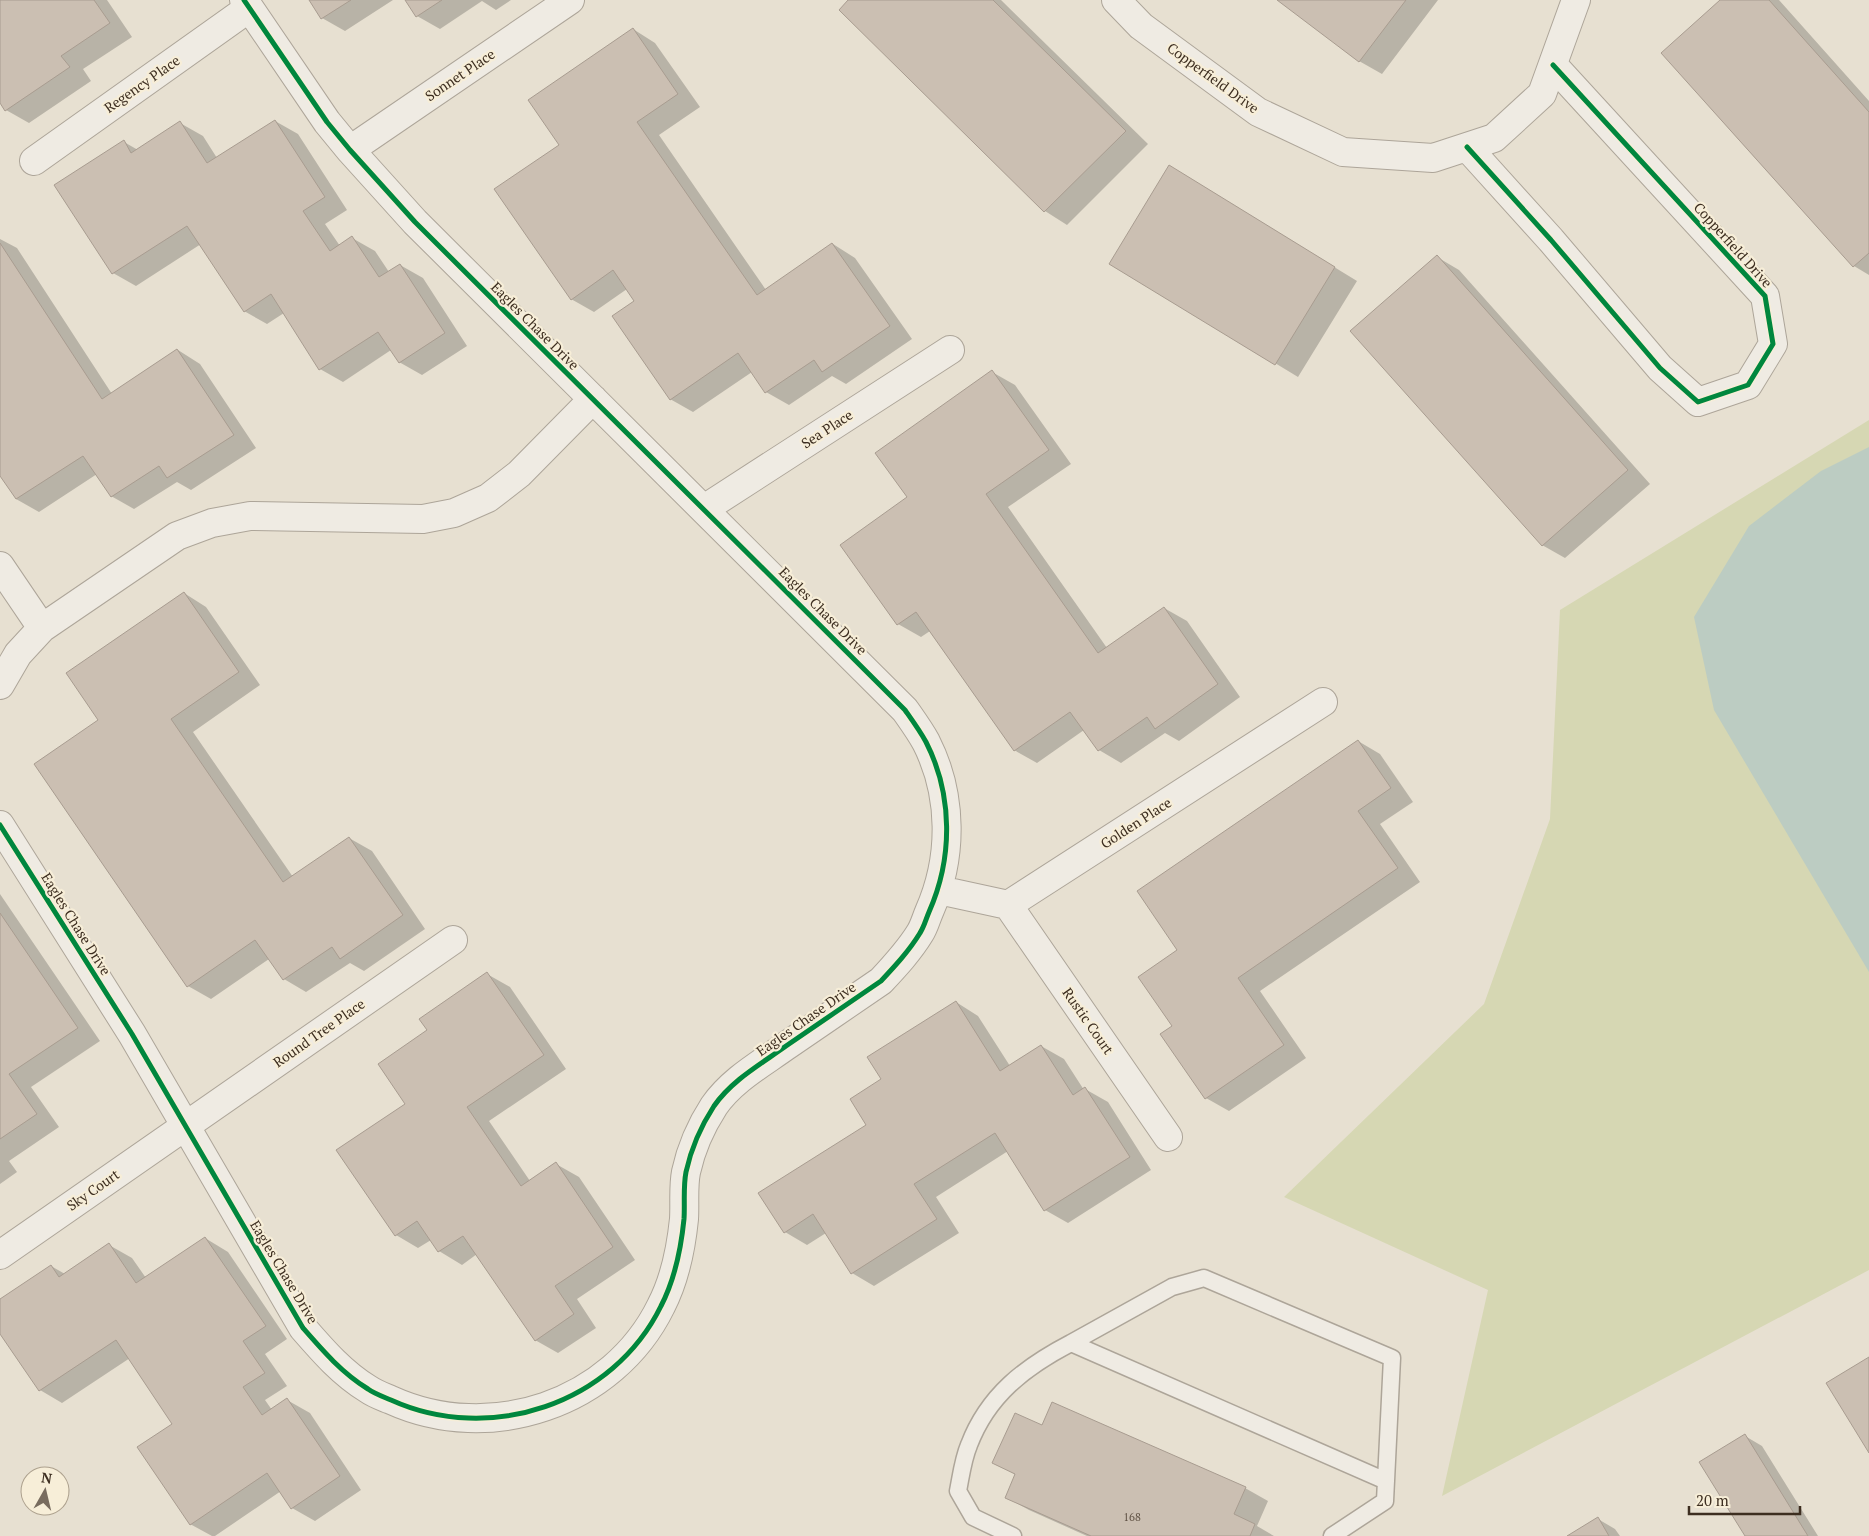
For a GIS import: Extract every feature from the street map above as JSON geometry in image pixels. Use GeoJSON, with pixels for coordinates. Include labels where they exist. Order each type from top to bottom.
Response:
{"type":"FeatureCollection","features":[{"type":"Feature","properties":{"kind":"street","name":"Sonnet Place"},"geometry":{"type":"LineString","coordinates":[[350,150],[570,0]]}},
{"type":"Feature","properties":{"kind":"street","name":"Copperfield Drive"},"geometry":{"type":"LineString","coordinates":[[1116,0],[1141,26],[1258,112],[1343,152],[1433,158],[1494,138],[1542,94],[1576,0]]}},
{"type":"Feature","properties":{"kind":"street","name":"Eagles Chase Drive"},"geometry":{"type":"LineString","coordinates":[[0,825],[132,1034],[303,1328],[331,1361],[368,1390],[411,1409],[450,1418],[494,1418],[533,1412],[574,1395],[609,1371],[638,1342],[661,1306],[677,1265],[684,1219],[686,1174],[697,1136],[715,1105],[738,1080],[881,981],[896,966],[921,932],[939,890],[944,870],[948,825],[941,781],[926,742],[905,710],[415,222],[327,122],[247,4]]}},
{"type":"Feature","properties":{"kind":"street","name":"Regency Place"},"geometry":{"type":"LineString","coordinates":[[34,161],[247,4]]}},
{"type":"Feature","properties":{"kind":"street","name":"Copperfield Drive"},"geometry":{"type":"LineString","coordinates":[[1466,147],[1551,240],[1660,368],[1698,402],[1748,385],[1773,344],[1765,296],[1553,65]]}},
{"type":"Feature","properties":{"kind":"street","name":"Sea Place"},"geometry":{"type":"LineString","coordinates":[[704,509],[950,350]]}},
{"type":"Feature","properties":{"kind":"street"},"geometry":{"type":"LineString","coordinates":[[0,685],[18,654],[42,628],[177,536],[212,523],[250,516],[423,519],[454,513],[488,498],[519,474],[593,399]]}},
{"type":"Feature","properties":{"kind":"street"},"geometry":{"type":"LineString","coordinates":[[0,566],[42,628]]}},
{"type":"Feature","properties":{"kind":"street","name":"Golden Place"},"geometry":{"type":"LineString","coordinates":[[1008,905],[1323,702]]}},
{"type":"Feature","properties":{"kind":"street"},"geometry":{"type":"LineString","coordinates":[[939,890],[1008,905]]}},
{"type":"Feature","properties":{"kind":"street","name":"Rustic Court"},"geometry":{"type":"LineString","coordinates":[[1008,905],[1168,1137]]}},
{"type":"Feature","properties":{"kind":"street","name":"Round Tree Place"},"geometry":{"type":"LineString","coordinates":[[186,1126],[453,940]]}},
{"type":"Feature","properties":{"kind":"street","name":"Sky Court"},"geometry":{"type":"LineString","coordinates":[[0,1254],[186,1126]]}},
{"type":"Feature","properties":{"kind":"lane"},"geometry":{"type":"LineString","coordinates":[[1013,1536],[973,1517],[958,1491],[968,1446],[988,1407],[1016,1378],[1041,1359],[1172,1286],[1204,1278],[1392,1358],[1385,1502],[1332,1536]]}},
{"type":"Feature","properties":{"kind":"lane"},"geometry":{"type":"LineString","coordinates":[[1071,1343],[1386,1480]]}},
{"type":"Feature","properties":{"kind":"green space"},"geometry":{"type":"Polygon","coordinates":[[[1869,420],[1869,1270],[1442,1496],[1488,1290],[1284,1197],[1484,1004],[1550,819],[1560,610],[1869,420]]]}},
{"type":"Feature","properties":{"kind":"shaded area"},"geometry":{"type":"Polygon","coordinates":[[[1869,447],[1869,972],[1714,710],[1694,617],[1749,526],[1821,471],[1869,447]]]}},
{"type":"Feature","properties":{"kind":"building"},"geometry":{"type":"Polygon","coordinates":[[[0,0],[94,0],[110,23],[61,56],[70,67],[5,111],[0,103],[0,0]]]}},
{"type":"Feature","properties":{"kind":"building"},"geometry":{"type":"Polygon","coordinates":[[[309,0],[351,0],[321,19],[309,0]]]}},
{"type":"Feature","properties":{"kind":"building"},"geometry":{"type":"Polygon","coordinates":[[[405,0],[442,0],[416,17],[405,0]]]}},
{"type":"Feature","properties":{"kind":"building"},"geometry":{"type":"Polygon","coordinates":[[[848,0],[993,0],[1126,131],[1044,212],[839,10],[848,0]]]}},
{"type":"Feature","properties":{"kind":"building"},"geometry":{"type":"Polygon","coordinates":[[[1277,0],[1406,0],[1359,62],[1277,0]]]}},
{"type":"Feature","properties":{"kind":"building"},"geometry":{"type":"Polygon","coordinates":[[[1720,0],[1769,0],[1869,112],[1869,253],[1853,267],[1661,53],[1720,0]]]}},
{"type":"Feature","properties":{"kind":"building"},"geometry":{"type":"Polygon","coordinates":[[[633,28],[678,94],[637,122],[757,295],[832,243],[890,326],[822,372],[814,360],[765,393],[738,353],[670,400],[612,316],[634,301],[613,270],[571,300],[494,189],[559,145],[528,100],[633,28]]]}},
{"type":"Feature","properties":{"kind":"building"},"geometry":{"type":"Polygon","coordinates":[[[275,120],[325,197],[303,211],[330,251],[352,236],[379,277],[400,264],[445,333],[399,363],[378,332],[319,370],[271,294],[244,312],[187,226],[112,274],[54,185],[124,140],[131,153],[180,121],[207,163],[275,120]]]}},
{"type":"Feature","properties":{"kind":"building"},"geometry":{"type":"Polygon","coordinates":[[[1169,165],[1335,267],[1275,365],[1109,264],[1169,165]]]}},
{"type":"Feature","properties":{"kind":"building"},"geometry":{"type":"Polygon","coordinates":[[[0,243],[102,399],[177,349],[234,435],[167,478],[159,466],[111,497],[83,456],[16,499],[0,476],[0,243]]]}},
{"type":"Feature","properties":{"kind":"building"},"geometry":{"type":"Polygon","coordinates":[[[1437,255],[1628,470],[1542,546],[1350,331],[1437,255]]]}},
{"type":"Feature","properties":{"kind":"building"},"geometry":{"type":"Polygon","coordinates":[[[992,370],[1049,450],[986,494],[1098,653],[1164,607],[1218,684],[1155,729],[1147,717],[1098,751],[1070,712],[1014,751],[916,612],[897,625],[840,545],[907,497],[875,453],[992,370]]]}},
{"type":"Feature","properties":{"kind":"building"},"geometry":{"type":"Polygon","coordinates":[[[184,592],[239,672],[171,719],[283,882],[349,837],[403,915],[340,959],[332,947],[283,980],[255,940],[187,987],[34,764],[98,720],[66,673],[184,592]]]}},
{"type":"Feature","properties":{"kind":"building"},"geometry":{"type":"Polygon","coordinates":[[[1358,740],[1391,788],[1358,811],[1398,868],[1238,978],[1284,1045],[1205,1099],[1160,1034],[1172,1026],[1138,977],[1177,950],[1137,891],[1358,740]]]}},
{"type":"Feature","properties":{"kind":"building"},"geometry":{"type":"Polygon","coordinates":[[[0,913],[78,1028],[9,1074],[37,1114],[0,1139],[0,913]]]}},
{"type":"Feature","properties":{"kind":"building"},"geometry":{"type":"Polygon","coordinates":[[[487,972],[544,1055],[467,1107],[521,1186],[556,1162],[613,1247],[555,1286],[574,1314],[535,1341],[463,1236],[438,1252],[417,1221],[395,1236],[336,1150],[405,1104],[378,1064],[427,1030],[419,1019],[487,972]]]}},
{"type":"Feature","properties":{"kind":"building"},"geometry":{"type":"Polygon","coordinates":[[[956,1001],[1000,1071],[1041,1045],[1073,1095],[1085,1087],[1130,1157],[1044,1211],[995,1133],[914,1184],[937,1219],[851,1274],[813,1214],[784,1233],[758,1193],[866,1125],[850,1099],[881,1079],[867,1057],[956,1001]]]}},
{"type":"Feature","properties":{"kind":"building"},"geometry":{"type":"Polygon","coordinates":[[[205,1237],[266,1326],[243,1341],[265,1373],[243,1387],[262,1415],[287,1398],[340,1476],[291,1509],[267,1473],[190,1525],[137,1447],[172,1424],[116,1340],[39,1391],[0,1334],[0,1299],[51,1265],[59,1277],[109,1243],[136,1283],[205,1237]]]}},
{"type":"Feature","properties":{"kind":"building"},"geometry":{"type":"Polygon","coordinates":[[[1869,1357],[1869,1453],[1826,1383],[1869,1357]]]}},
{"type":"Feature","properties":{"kind":"building"},"geometry":{"type":"Polygon","coordinates":[[[1052,1402],[1246,1487],[1234,1514],[1255,1524],[1250,1536],[1091,1536],[1005,1498],[1015,1474],[992,1463],[1015,1413],[1042,1425],[1052,1402]]]}},
{"type":"Feature","properties":{"kind":"building"},"geometry":{"type":"Polygon","coordinates":[[[1745,1434],[1808,1536],[1745,1536],[1699,1462],[1745,1434]]]}},
{"type":"Feature","properties":{"kind":"building"},"geometry":{"type":"Polygon","coordinates":[[[1598,1517],[1609,1536],[1567,1536],[1598,1517]]]}},
{"type":"Feature","properties":{"kind":"cycle path"},"geometry":{"type":"LineString","coordinates":[[0,825],[132,1034],[303,1328],[341,1369],[374,1392],[429,1413],[468,1418],[507,1416],[545,1407],[581,1391],[612,1368],[640,1340],[661,1306],[674,1275],[683,1230],[686,1172],[697,1138],[714,1106],[729,1088],[747,1073],[881,981],[907,952],[920,933],[937,891],[946,848],[945,805],[935,762],[924,738],[905,710],[415,222],[327,122],[244,0]]}},
{"type":"Feature","properties":{"kind":"cycle path"},"geometry":{"type":"LineString","coordinates":[[1467,147],[1551,240],[1660,368],[1698,402],[1748,385],[1773,344],[1765,296],[1553,65]]}}]}
